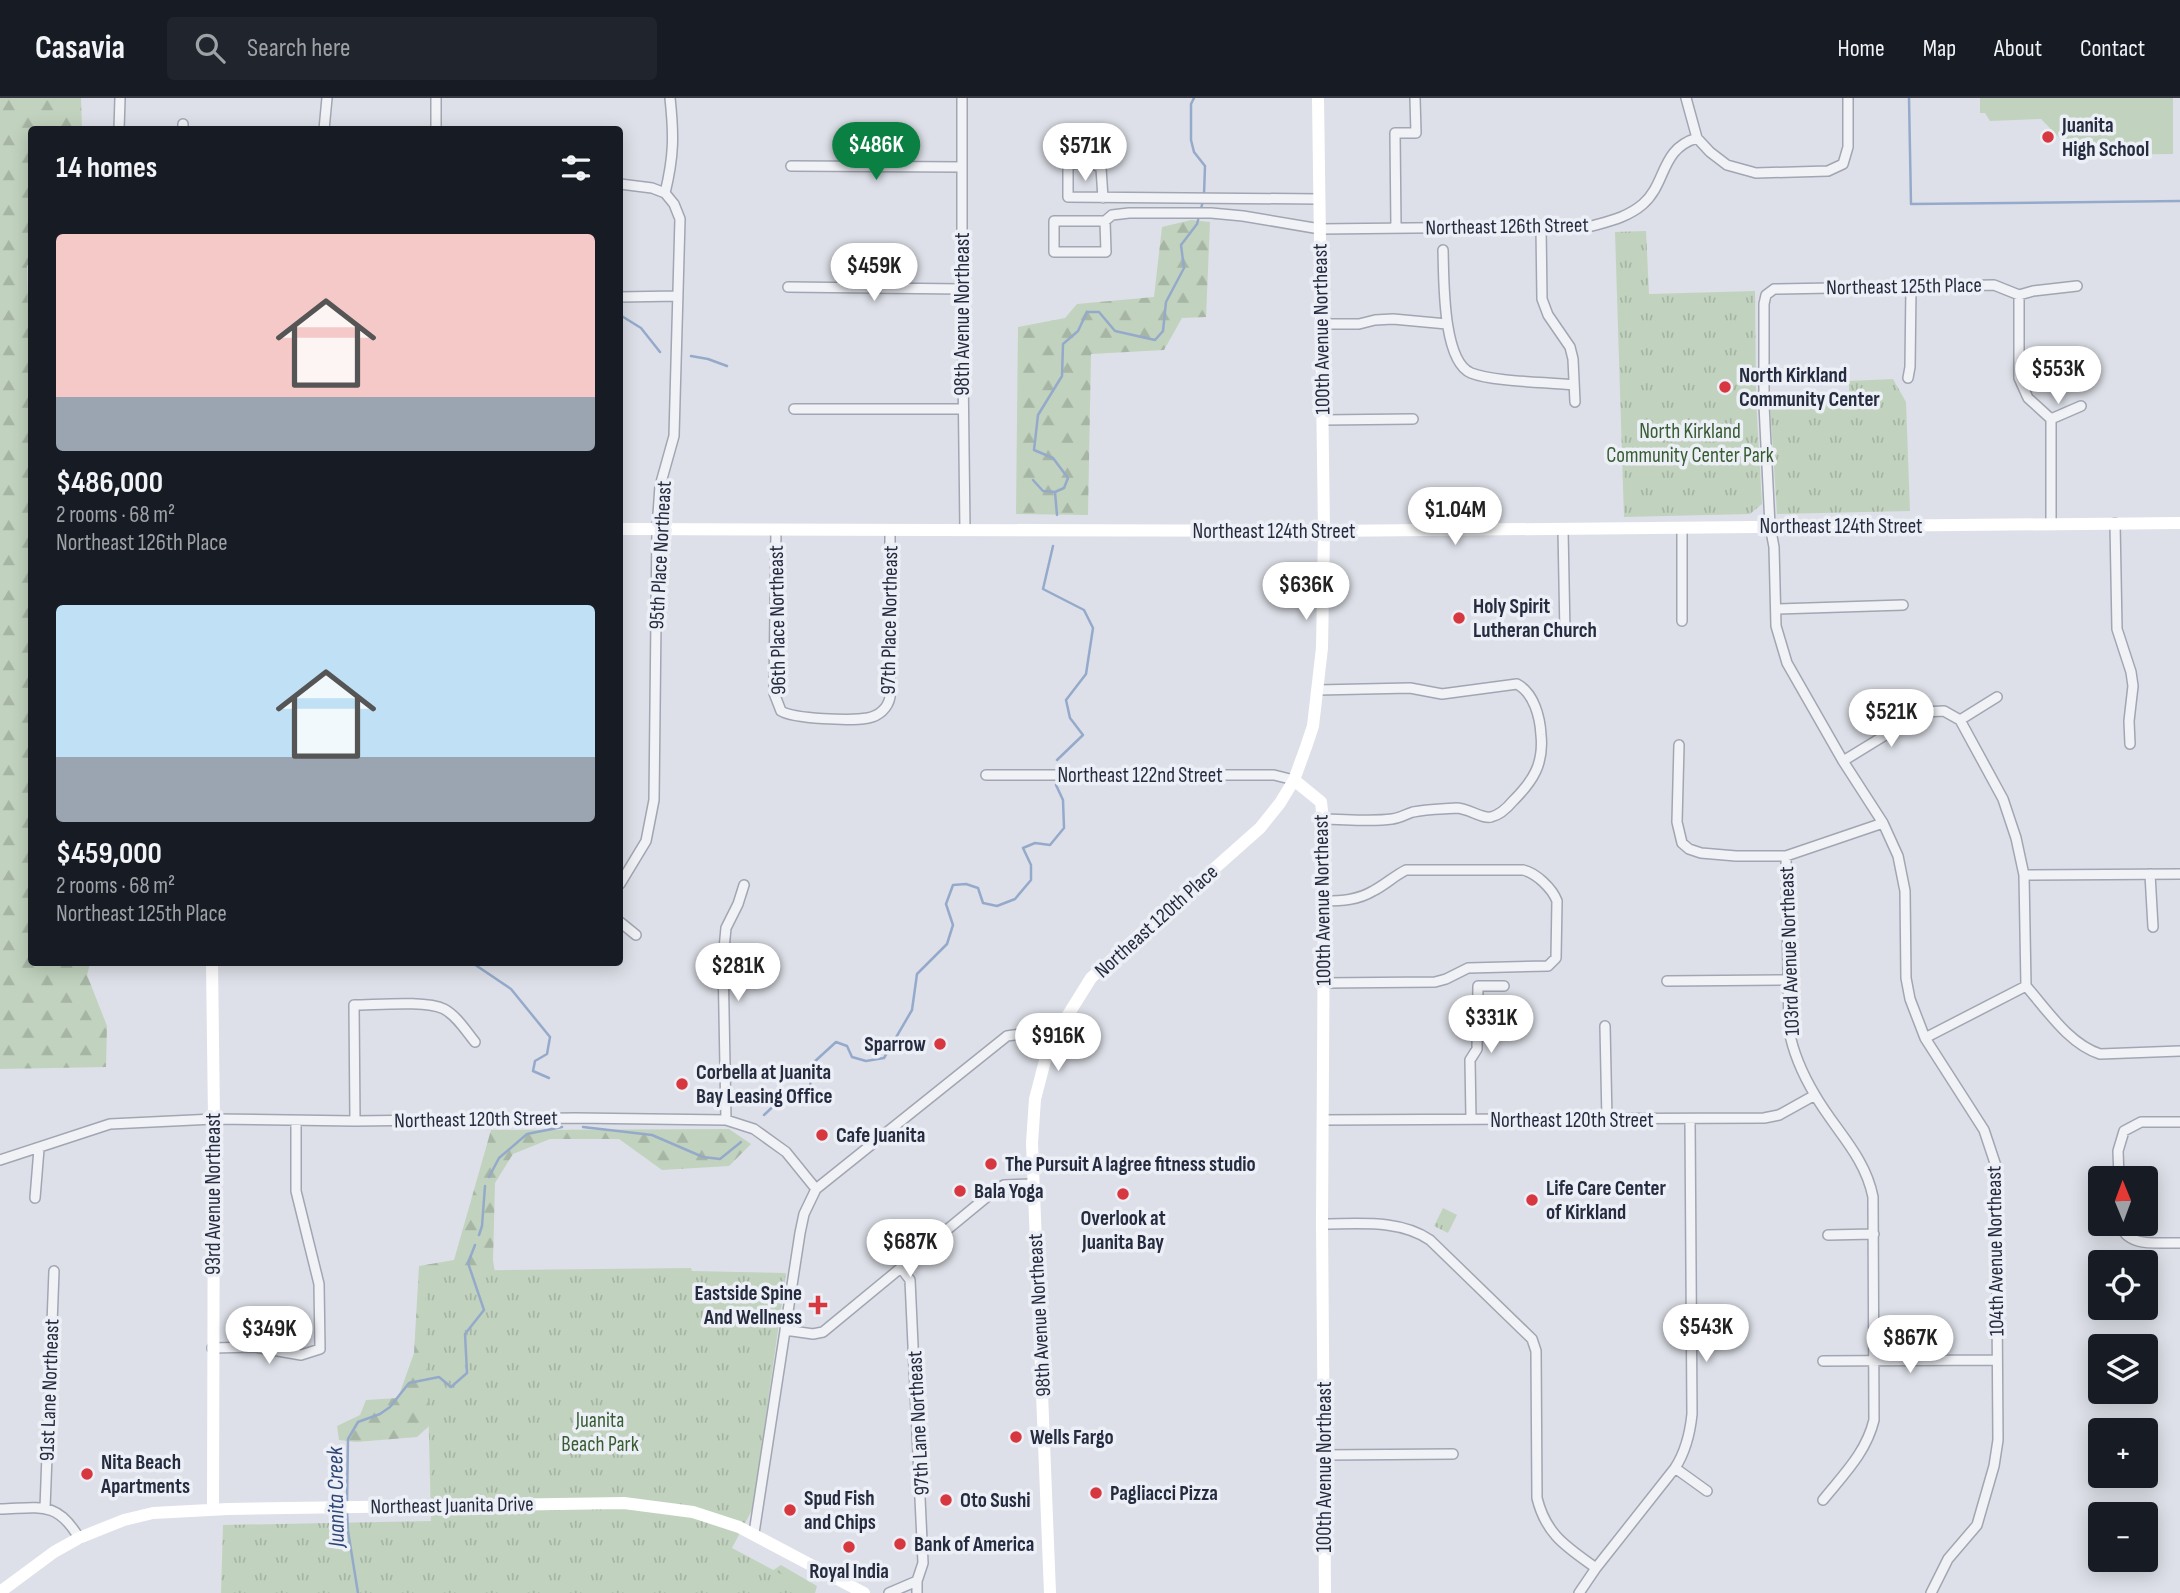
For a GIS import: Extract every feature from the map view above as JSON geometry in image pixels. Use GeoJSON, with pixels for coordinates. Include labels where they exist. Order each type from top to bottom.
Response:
{"type":"FeatureCollection","features":[{"type":"Feature","properties":{"kind":"main road","name":"100th Avenue Northeast"},"geometry":{"type":"LineString","coordinates":[[1318,98],[1324,531],[1322,648],[1313,726],[1294,780],[1321,802],[1322,819],[1325,1593]]}},
{"type":"Feature","properties":{"kind":"main road","name":"Northeast 124th Street"},"geometry":{"type":"LineString","coordinates":[[623,529],[1324,531],[2180,523]]}},
{"type":"Feature","properties":{"kind":"main road","name":"Northeast 120th Place"},"geometry":{"type":"LineString","coordinates":[[1053,1039],[1091,978],[1260,828],[1294,780]]}},
{"type":"Feature","properties":{"kind":"main road","name":"93rd Avenue Northeast"},"geometry":{"type":"LineString","coordinates":[[212,966],[213,1509]]}},
{"type":"Feature","properties":{"kind":"main road","name":"98th Avenue Northeast"},"geometry":{"type":"LineString","coordinates":[[1051,1593],[1032,1143],[1035,1099],[1053,1039]]}},
{"type":"Feature","properties":{"kind":"main road","name":"Northeast Juanita Drive"},"geometry":{"type":"LineString","coordinates":[[0,1592],[79,1538],[137,1517],[213,1509],[624,1503],[693,1512],[754,1533],[864,1593]]}},
{"type":"Feature","properties":{"kind":"street"},"geometry":{"type":"LineString","coordinates":[[119,126],[120,98]]}},
{"type":"Feature","properties":{"kind":"street"},"geometry":{"type":"LineString","coordinates":[[324,126],[327,98]]}},
{"type":"Feature","properties":{"kind":"street"},"geometry":{"type":"LineString","coordinates":[[436,98],[436,126]]}},
{"type":"Feature","properties":{"kind":"street"},"geometry":{"type":"LineString","coordinates":[[623,184],[652,188],[665,193],[673,164],[674,135],[670,98]]}},
{"type":"Feature","properties":{"kind":"street","name":"98th Avenue Northeast"},"geometry":{"type":"LineString","coordinates":[[962,98],[962,409],[965,530]]}},
{"type":"Feature","properties":{"kind":"street"},"geometry":{"type":"LineString","coordinates":[[1396,228],[1395,134],[1416,133],[1415,98]]}},
{"type":"Feature","properties":{"kind":"street"},"geometry":{"type":"LineString","coordinates":[[1686,98],[1697,138],[1710,152],[1727,165],[1756,173],[1828,172],[1843,164],[1847,158],[1848,98]]}},
{"type":"Feature","properties":{"kind":"street","name":"Northeast 126th Street"},"geometry":{"type":"LineString","coordinates":[[1105,221],[1106,252],[1054,252],[1054,221],[1105,221],[1112,215],[1121,214],[1210,213],[1320,229],[1592,226],[1626,215],[1644,204],[1654,190],[1672,152],[1686,141],[1697,138]]}},
{"type":"Feature","properties":{"kind":"street"},"geometry":{"type":"LineString","coordinates":[[1103,198],[1101,168],[1085,162],[1068,165],[1068,197],[1103,198],[1192,199],[1319,199]]}},
{"type":"Feature","properties":{"kind":"street"},"geometry":{"type":"LineString","coordinates":[[791,166],[962,167]]}},
{"type":"Feature","properties":{"kind":"street","name":"95th Place Northeast"},"geometry":{"type":"LineString","coordinates":[[623,880],[646,841],[654,800],[657,529],[660,486],[674,436],[680,219],[674,204],[665,193]]}},
{"type":"Feature","properties":{"kind":"street"},"geometry":{"type":"LineString","coordinates":[[1541,227],[1542,299],[1548,315],[1570,347],[1574,402]]}},
{"type":"Feature","properties":{"kind":"street"},"geometry":{"type":"LineString","coordinates":[[1443,250],[1447,324],[1460,363],[1472,374],[1574,384]]}},
{"type":"Feature","properties":{"kind":"street","name":"Northeast 125th Place"},"geometry":{"type":"LineString","coordinates":[[1770,526],[1763,359],[1764,304],[1770,290],[1994,285],[2019,295],[2077,286]]}},
{"type":"Feature","properties":{"kind":"street"},"geometry":{"type":"LineString","coordinates":[[788,287],[962,289]]}},
{"type":"Feature","properties":{"kind":"street"},"geometry":{"type":"LineString","coordinates":[[1908,378],[1911,287]]}},
{"type":"Feature","properties":{"kind":"street"},"geometry":{"type":"LineString","coordinates":[[2019,295],[2019,378],[2028,398],[2051,419],[2051,523]]}},
{"type":"Feature","properties":{"kind":"street"},"geometry":{"type":"LineString","coordinates":[[623,297],[678,296]]}},
{"type":"Feature","properties":{"kind":"street"},"geometry":{"type":"LineString","coordinates":[[1321,324],[1359,324],[1393,319],[1447,324]]}},
{"type":"Feature","properties":{"kind":"street"},"geometry":{"type":"LineString","coordinates":[[2051,419],[2081,406]]}},
{"type":"Feature","properties":{"kind":"street"},"geometry":{"type":"LineString","coordinates":[[794,409],[962,409]]}},
{"type":"Feature","properties":{"kind":"street"},"geometry":{"type":"LineString","coordinates":[[1322,420],[1413,419]]}},
{"type":"Feature","properties":{"kind":"street"},"geometry":{"type":"LineString","coordinates":[[2115,523],[2117,629],[2133,686],[2129,721],[2130,744]]}},
{"type":"Feature","properties":{"kind":"street"},"geometry":{"type":"LineString","coordinates":[[1770,526],[1774,547],[1776,626],[1787,663],[1843,761],[1923,712],[1944,711],[1960,720],[2003,799],[2016,838],[2024,875],[2026,986],[2077,1042],[2088,1050],[2100,1054],[2180,1051]]}},
{"type":"Feature","properties":{"kind":"street"},"geometry":{"type":"LineString","coordinates":[[1682,528],[1682,621]]}},
{"type":"Feature","properties":{"kind":"street"},"geometry":{"type":"LineString","coordinates":[[1563,529],[1565,634]]}},
{"type":"Feature","properties":{"kind":"street","name":"96th Place Northeast"},"geometry":{"type":"LineString","coordinates":[[776,530],[774,693],[781,711],[797,717],[869,718],[885,708]]}},
{"type":"Feature","properties":{"kind":"street","name":"97th Place Northeast"},"geometry":{"type":"LineString","coordinates":[[885,708],[890,697],[890,530]]}},
{"type":"Feature","properties":{"kind":"street"},"geometry":{"type":"LineString","coordinates":[[1776,609],[1903,606]]}},
{"type":"Feature","properties":{"kind":"street"},"geometry":{"type":"LineString","coordinates":[[1318,690],[1410,688],[1442,694],[1517,684],[1526,688],[1531,697],[1541,725],[1542,745],[1542,757],[1537,772],[1528,786],[1509,806],[1492,817],[1482,817],[1471,810],[1458,808],[1412,812],[1392,820],[1322,819]]}},
{"type":"Feature","properties":{"kind":"street"},"geometry":{"type":"LineString","coordinates":[[1960,720],[1997,697]]}},
{"type":"Feature","properties":{"kind":"street"},"geometry":{"type":"LineString","coordinates":[[1679,745],[1677,822],[1682,843],[1689,849],[1701,853],[1736,856],[1786,856],[1883,822]]}},
{"type":"Feature","properties":{"kind":"street","name":"104th Avenue Northeast"},"geometry":{"type":"LineString","coordinates":[[1843,761],[1883,822],[1903,873],[1906,978],[1910,999],[1925,1038],[1984,1130],[1996,1166],[1998,1440],[1994,1466],[1977,1525],[1948,1559],[1931,1593]]}},
{"type":"Feature","properties":{"kind":"street","name":"Northeast 122nd Street"},"geometry":{"type":"LineString","coordinates":[[985,775],[1274,775],[1294,780]]}},
{"type":"Feature","properties":{"kind":"street","name":"103rd Avenue Northeast"},"geometry":{"type":"LineString","coordinates":[[1786,856],[1787,980],[1792,1047],[1815,1095],[1864,1165],[1873,1197],[1874,1420],[1870,1438],[1862,1452],[1823,1500]]}},
{"type":"Feature","properties":{"kind":"street"},"geometry":{"type":"LineString","coordinates":[[1324,901],[1356,898],[1374,891],[1406,870],[1510,870],[1532,872],[1555,894],[1557,901],[1556,958],[1548,966],[1468,968],[1435,982],[1324,983]]}},
{"type":"Feature","properties":{"kind":"street"},"geometry":{"type":"LineString","coordinates":[[2150,874],[2153,927]]}},
{"type":"Feature","properties":{"kind":"street"},"geometry":{"type":"LineString","coordinates":[[2024,875],[2180,874]]}},
{"type":"Feature","properties":{"kind":"street"},"geometry":{"type":"LineString","coordinates":[[726,1121],[723,959],[726,928],[744,886]]}},
{"type":"Feature","properties":{"kind":"street"},"geometry":{"type":"LineString","coordinates":[[623,924],[636,935]]}},
{"type":"Feature","properties":{"kind":"street"},"geometry":{"type":"LineString","coordinates":[[1667,981],[1787,980]]}},
{"type":"Feature","properties":{"kind":"street"},"geometry":{"type":"LineString","coordinates":[[1471,1119],[1469,1060],[1478,1049],[1478,986],[1504,986]]}},
{"type":"Feature","properties":{"kind":"street"},"geometry":{"type":"LineString","coordinates":[[1925,1038],[2026,986]]}},
{"type":"Feature","properties":{"kind":"street"},"geometry":{"type":"LineString","coordinates":[[355,1121],[354,1005],[429,1005],[444,1009],[456,1018],[474,1042]]}},
{"type":"Feature","properties":{"kind":"street"},"geometry":{"type":"LineString","coordinates":[[1605,1026],[1607,1121]]}},
{"type":"Feature","properties":{"kind":"street"},"geometry":{"type":"LineString","coordinates":[[754,1533],[804,1213],[816,1189],[1007,1036],[1034,1032],[1053,1039]]}},
{"type":"Feature","properties":{"kind":"street","name":"Northeast 120th Street"},"geometry":{"type":"LineString","coordinates":[[1323,1121],[1764,1118],[1779,1115],[1815,1095]]}},
{"type":"Feature","properties":{"kind":"street","name":"Northeast 120th Street"},"geometry":{"type":"LineString","coordinates":[[0,1160],[110,1124],[214,1119],[355,1121],[566,1118],[726,1121],[754,1129],[786,1152],[816,1189]]}},
{"type":"Feature","properties":{"kind":"street"},"geometry":{"type":"LineString","coordinates":[[1579,1593],[1675,1468],[1688,1442],[1692,1414],[1690,1120]]}},
{"type":"Feature","properties":{"kind":"street"},"geometry":{"type":"LineString","coordinates":[[212,1348],[255,1347],[301,1355],[320,1349],[319,1284],[296,1191],[296,1121]]}},
{"type":"Feature","properties":{"kind":"street"},"geometry":{"type":"LineString","coordinates":[[2119,1166],[2119,1151],[2124,1131],[2141,1122],[2180,1122]]}},
{"type":"Feature","properties":{"kind":"street"},"geometry":{"type":"LineString","coordinates":[[35,1198],[39,1149]]}},
{"type":"Feature","properties":{"kind":"street"},"geometry":{"type":"LineString","coordinates":[[785,1330],[813,1334],[823,1332],[994,1191],[1004,1185],[1033,1184]]}},
{"type":"Feature","properties":{"kind":"street"},"geometry":{"type":"LineString","coordinates":[[1322,1224],[1399,1226],[1416,1230],[1430,1240],[1532,1339],[1536,1351],[1537,1499],[1540,1512],[1554,1535],[1596,1568]]}},
{"type":"Feature","properties":{"kind":"street"},"geometry":{"type":"LineString","coordinates":[[1828,1235],[1874,1234]]}},
{"type":"Feature","properties":{"kind":"street"},"geometry":{"type":"LineString","coordinates":[[2126,1236],[2142,1242],[2180,1243]]}},
{"type":"Feature","properties":{"kind":"street","name":"97th Lane Northeast"},"geometry":{"type":"LineString","coordinates":[[901,1268],[911,1280],[918,1418],[923,1563],[917,1581],[917,1593]]}},
{"type":"Feature","properties":{"kind":"street","name":"91st Lane Northeast"},"geometry":{"type":"LineString","coordinates":[[45,1508],[54,1271]]}},
{"type":"Feature","properties":{"kind":"street"},"geometry":{"type":"LineString","coordinates":[[1823,1361],[1996,1360]]}},
{"type":"Feature","properties":{"kind":"street"},"geometry":{"type":"LineString","coordinates":[[1324,1455],[1453,1454]]}},
{"type":"Feature","properties":{"kind":"street"},"geometry":{"type":"LineString","coordinates":[[1675,1468],[1707,1491]]}},
{"type":"Feature","properties":{"kind":"street"},"geometry":{"type":"LineString","coordinates":[[0,1509],[45,1508],[60,1513],[72,1525],[79,1538]]}},
{"type":"Feature","properties":{"kind":"street"},"geometry":{"type":"LineString","coordinates":[[889,1593],[917,1581]]}},
{"type":"Feature","properties":{"kind":"green space"},"geometry":{"type":"Polygon","coordinates":[[[0,98],[81,98],[82,126],[28,126],[28,966],[89,966],[87,975],[107,1026],[106,1067],[0,1069],[0,98]]]}},
{"type":"Feature","properties":{"kind":"green space"},"geometry":{"type":"Polygon","coordinates":[[[1980,98],[2173,98],[2173,154],[2076,155],[2041,119],[1990,121],[1985,113],[1980,113],[1980,98]]]}},
{"type":"Feature","properties":{"kind":"green space"},"geometry":{"type":"Polygon","coordinates":[[[1191,220],[1210,222],[1206,317],[1182,318],[1164,350],[1091,354],[1088,515],[1016,514],[1018,327],[1065,318],[1077,304],[1154,297],[1162,227],[1191,220]]]}},
{"type":"Feature","properties":{"kind":"green space","name":"North Kirkland Community Center Park"},"geometry":{"type":"Polygon","coordinates":[[[1646,231],[1649,294],[1755,291],[1756,399],[1762,504],[1750,514],[1624,517],[1615,232],[1646,231]]]}},
{"type":"Feature","properties":{"kind":"green space","name":"North Kirkland Community Center Park"},"geometry":{"type":"Polygon","coordinates":[[[1893,379],[1906,402],[1910,511],[1777,514],[1770,404],[1849,402],[1849,381],[1893,379]]]}},
{"type":"Feature","properties":{"kind":"green space"},"geometry":{"type":"Polygon","coordinates":[[[729,1129],[751,1144],[729,1166],[662,1170],[619,1139],[550,1139],[513,1154],[495,1183],[493,1260],[501,1311],[483,1377],[417,1437],[356,1442],[339,1440],[337,1426],[360,1415],[366,1400],[398,1398],[414,1353],[419,1266],[454,1260],[491,1130],[729,1129]]]}},
{"type":"Feature","properties":{"kind":"green space"},"geometry":{"type":"Polygon","coordinates":[[[1443,1208],[1457,1215],[1448,1233],[1434,1226],[1443,1208]]]}},
{"type":"Feature","properties":{"kind":"green space","name":"Juanita Beach Park"},"geometry":{"type":"Polygon","coordinates":[[[691,1268],[692,1271],[786,1273],[753,1508],[732,1548],[811,1590],[809,1593],[221,1593],[223,1525],[431,1521],[425,1271],[691,1268]]]}},
{"type":"Feature","properties":{"kind":"green space"},"geometry":{"type":"Polygon","coordinates":[[[781,1565],[817,1586],[815,1593],[756,1593],[758,1580],[781,1565]]]}},
{"type":"Feature","properties":{"kind":"waterway","name":"Juanita Creek"},"geometry":{"type":"LineString","coordinates":[[1194,98],[1191,104],[1191,140],[1194,152],[1205,166],[1204,195]]}},
{"type":"Feature","properties":{"kind":"waterway"},"geometry":{"type":"LineString","coordinates":[[1909,98],[1911,204],[2180,201]]}},
{"type":"Feature","properties":{"kind":"waterway","name":"Juanita Creek"},"geometry":{"type":"LineString","coordinates":[[1057,515],[1055,492],[1064,488],[1068,478],[1053,458],[1034,450],[1038,415],[1062,376],[1063,344],[1078,331],[1087,312],[1099,312],[1115,331],[1155,340],[1163,331],[1166,302],[1184,268],[1181,245],[1197,224],[1203,201]]}},
{"type":"Feature","properties":{"kind":"waterway"},"geometry":{"type":"LineString","coordinates":[[623,317],[641,328],[660,352]]}},
{"type":"Feature","properties":{"kind":"waterway"},"geometry":{"type":"LineString","coordinates":[[691,356],[727,366]]}},
{"type":"Feature","properties":{"kind":"waterway"},"geometry":{"type":"LineString","coordinates":[[1033,480],[1043,491],[1055,492]]}},
{"type":"Feature","properties":{"kind":"waterway","name":"Juanita Creek"},"geometry":{"type":"LineString","coordinates":[[1053,546],[1043,589],[1084,610],[1093,628],[1086,674],[1066,700],[1070,718],[1083,735],[1057,760]]}},
{"type":"Feature","properties":{"kind":"waterway","name":"Juanita Creek"},"geometry":{"type":"LineString","coordinates":[[764,1115],[780,1100],[800,1100],[809,1094],[813,1063],[836,1042],[847,1046],[852,1057],[866,1061],[884,1058],[912,1010],[917,974],[947,944],[953,925],[946,904],[953,885],[966,884],[978,888],[983,903],[997,906],[1015,899],[1031,880],[1031,865],[1023,848],[1035,843],[1050,845],[1064,828],[1063,800],[1056,785]]}},
{"type":"Feature","properties":{"kind":"waterway","name":"Juanita Creek"},"geometry":{"type":"LineString","coordinates":[[477,966],[511,989],[550,1037],[547,1054],[535,1061],[533,1071],[549,1078]]}},
{"type":"Feature","properties":{"kind":"waterway","name":"Juanita Creek"},"geometry":{"type":"LineString","coordinates":[[489,1177],[499,1158],[527,1134],[562,1127]]}},
{"type":"Feature","properties":{"kind":"waterway","name":"Juanita Creek"},"geometry":{"type":"LineString","coordinates":[[583,1127],[652,1135],[703,1157],[720,1159],[741,1142]]}},
{"type":"Feature","properties":{"kind":"waterway","name":"Juanita Creek"},"geometry":{"type":"LineString","coordinates":[[479,1235],[485,1186]]}},
{"type":"Feature","properties":{"kind":"waterway","name":"Juanita Creek"},"geometry":{"type":"LineString","coordinates":[[347,1503],[348,1439],[358,1422],[390,1407],[409,1383],[439,1377],[451,1387],[467,1373],[465,1334],[484,1310],[468,1263],[475,1245]]}},
{"type":"Feature","properties":{"kind":"waterway","name":"Juanita Creek"},"geometry":{"type":"LineString","coordinates":[[347,1510],[358,1593]]}},
{"type":"Feature","properties":{"kind":"place","name":"Juanita High School"},"geometry":{"type":"Point","coordinates":[2048,137]}},
{"type":"Feature","properties":{"kind":"place","name":"North Kirkland Community Center"},"geometry":{"type":"Point","coordinates":[1725,387]}},
{"type":"Feature","properties":{"kind":"place","name":"Holy Spirit Lutheran Church"},"geometry":{"type":"Point","coordinates":[1459,618]}},
{"type":"Feature","properties":{"kind":"place","name":"Sparrow"},"geometry":{"type":"Point","coordinates":[940,1044]}},
{"type":"Feature","properties":{"kind":"place","name":"Corbella at Juanita Bay Leasing Office"},"geometry":{"type":"Point","coordinates":[682,1084]}},
{"type":"Feature","properties":{"kind":"place","name":"Cafe Juanita"},"geometry":{"type":"Point","coordinates":[822,1135]}},
{"type":"Feature","properties":{"kind":"place","name":"The Pursuit A lagree fitness studio"},"geometry":{"type":"Point","coordinates":[991,1164]}},
{"type":"Feature","properties":{"kind":"place","name":"Bala Yoga"},"geometry":{"type":"Point","coordinates":[960,1191]}},
{"type":"Feature","properties":{"kind":"place","name":"Overlook at Juanita Bay"},"geometry":{"type":"Point","coordinates":[1123,1194]}},
{"type":"Feature","properties":{"kind":"place","name":"Life Care Center of Kirkland"},"geometry":{"type":"Point","coordinates":[1532,1200]}},
{"type":"Feature","properties":{"kind":"place","name":"Eastside Spine And Wellness"},"geometry":{"type":"Point","coordinates":[818,1305]}},
{"type":"Feature","properties":{"kind":"place","name":"Wells Fargo"},"geometry":{"type":"Point","coordinates":[1016,1437]}},
{"type":"Feature","properties":{"kind":"place","name":"Nita Beach Apartments"},"geometry":{"type":"Point","coordinates":[87,1474]}},
{"type":"Feature","properties":{"kind":"place","name":"Pagliacci Pizza"},"geometry":{"type":"Point","coordinates":[1096,1493]}},
{"type":"Feature","properties":{"kind":"place","name":"Oto Sushi"},"geometry":{"type":"Point","coordinates":[946,1500]}},
{"type":"Feature","properties":{"kind":"place","name":"Spud Fish and Chips"},"geometry":{"type":"Point","coordinates":[790,1510]}},
{"type":"Feature","properties":{"kind":"place","name":"Bank of America"},"geometry":{"type":"Point","coordinates":[900,1544]}},
{"type":"Feature","properties":{"kind":"place","name":"Royal India"},"geometry":{"type":"Point","coordinates":[849,1547]}}]}
